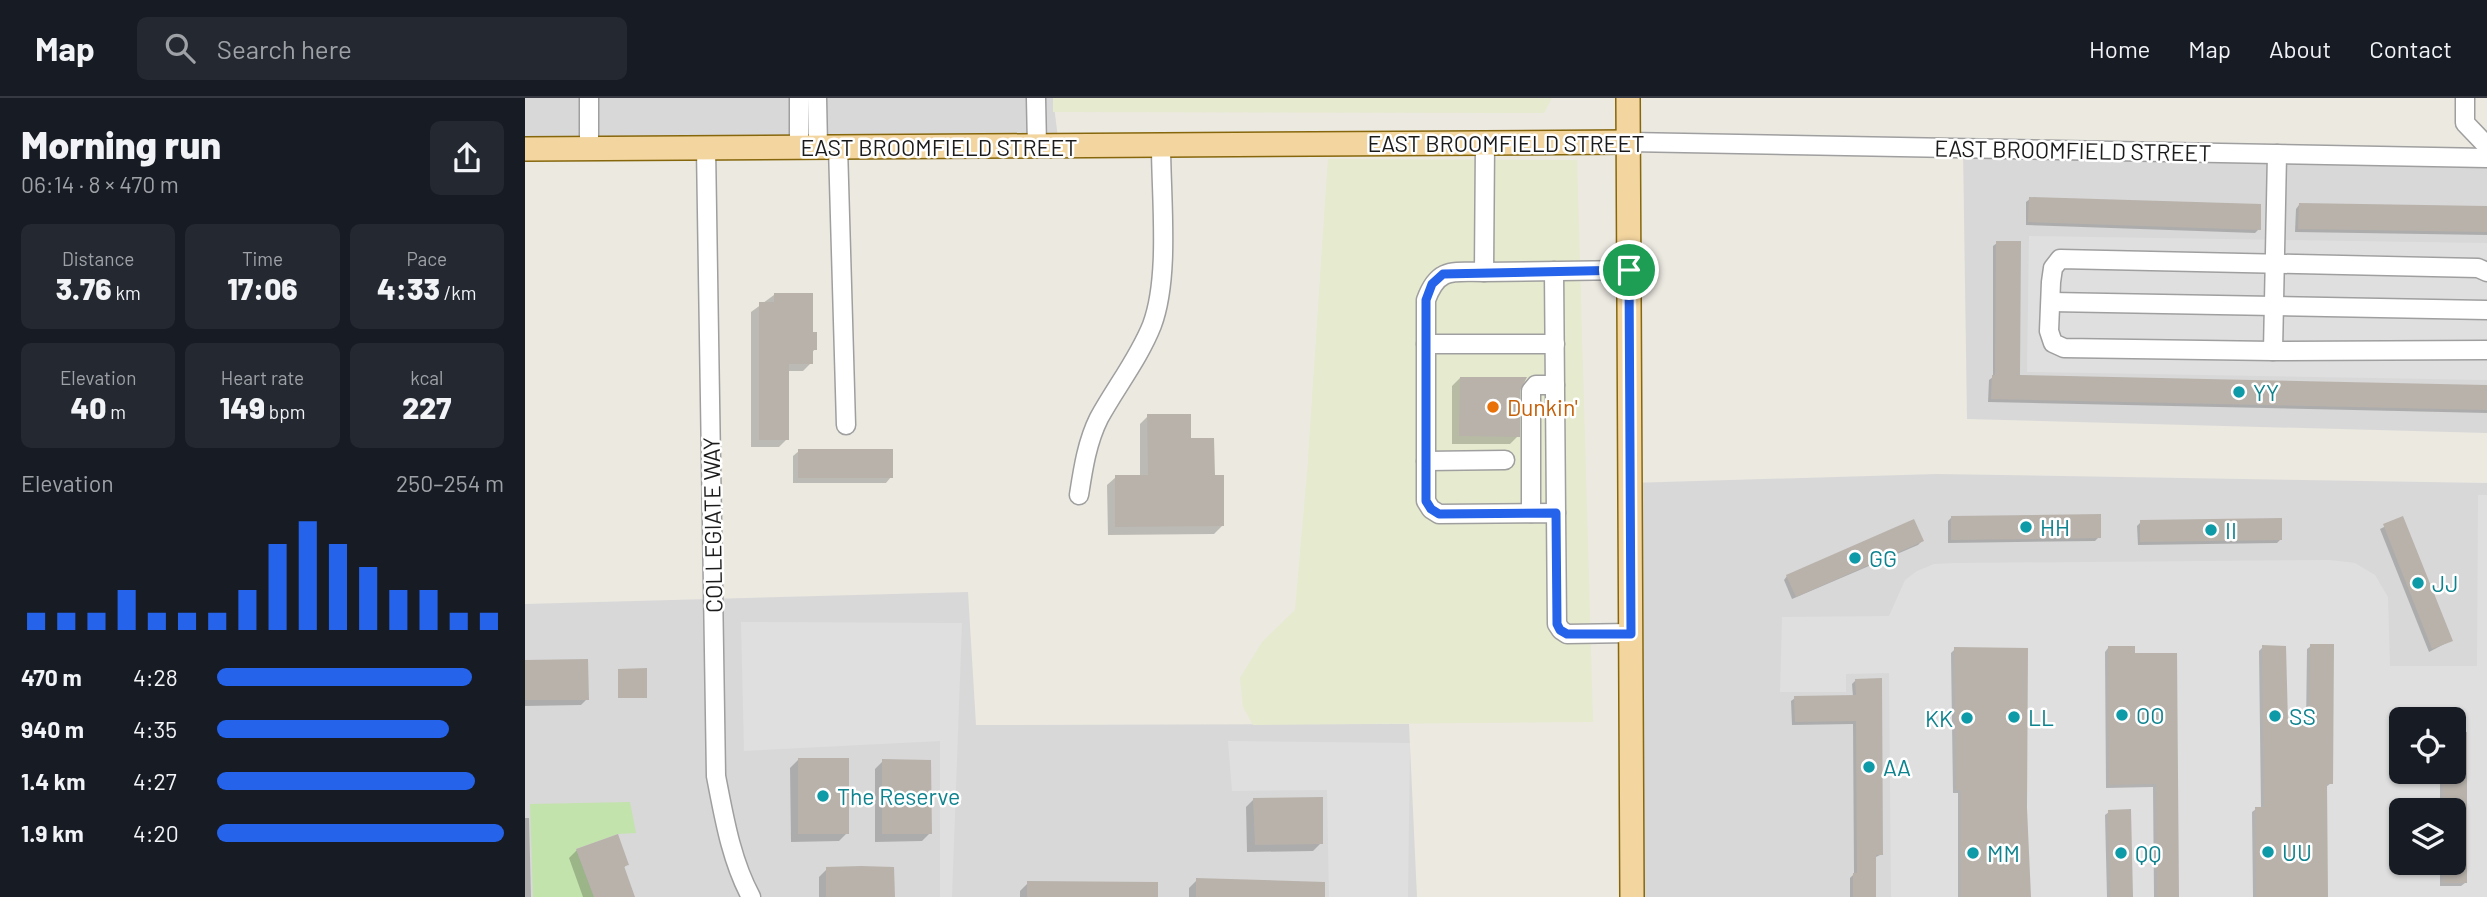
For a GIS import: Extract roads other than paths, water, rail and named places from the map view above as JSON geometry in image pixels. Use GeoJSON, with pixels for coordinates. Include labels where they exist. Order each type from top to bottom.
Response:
{"type":"FeatureCollection","features":[{"type":"Feature","properties":{"kind":"main road"},"geometry":{"type":"LineString","coordinates":[[1628,98],[1632,897]]}},
{"type":"Feature","properties":{"kind":"main road","name":"EAST BROOMFIELD STREET"},"geometry":{"type":"LineString","coordinates":[[525,149],[1629,142]]}},
{"type":"Feature","properties":{"kind":"street"},"geometry":{"type":"LineString","coordinates":[[589,98],[589,149]]}},
{"type":"Feature","properties":{"kind":"street"},"geometry":{"type":"LineString","coordinates":[[799,98],[818,147]]}},
{"type":"Feature","properties":{"kind":"street"},"geometry":{"type":"LineString","coordinates":[[817,98],[818,147],[846,425]]}},
{"type":"Feature","properties":{"kind":"street"},"geometry":{"type":"LineString","coordinates":[[1036,98],[1037,146]]}},
{"type":"Feature","properties":{"kind":"street"},"geometry":{"type":"LineString","coordinates":[[2465,98],[2465,123],[2487,146]]}},
{"type":"Feature","properties":{"kind":"street","name":"EAST BROOMFIELD STREET"},"geometry":{"type":"LineString","coordinates":[[1629,142],[2487,158]]}},
{"type":"Feature","properties":{"kind":"street"},"geometry":{"type":"LineString","coordinates":[[1484,272],[1485,143]]}},
{"type":"Feature","properties":{"kind":"street"},"geometry":{"type":"LineString","coordinates":[[1079,495],[1084,460],[1098,421],[1151,327],[1159,302],[1162,259],[1161,145]]}},
{"type":"Feature","properties":{"kind":"street","name":"COLLEGIATE WAY"},"geometry":{"type":"LineString","coordinates":[[706,148],[716,776],[726,829],[743,882],[751,897]]}},
{"type":"Feature","properties":{"kind":"street"},"geometry":{"type":"LineString","coordinates":[[2273,351],[2277,154]]}},
{"type":"Feature","properties":{"kind":"street"},"geometry":{"type":"LineString","coordinates":[[2487,272],[2478,268],[2060,260],[2053,268],[2049,331],[2053,343],[2064,348],[2487,350]]}},
{"type":"Feature","properties":{"kind":"street"},"geometry":{"type":"LineString","coordinates":[[1556,513],[1439,514],[1431,509],[1426,501],[1426,300],[1432,284],[1443,274],[1629,270]]}},
{"type":"Feature","properties":{"kind":"street"},"geometry":{"type":"LineString","coordinates":[[1554,271],[1557,624],[1560,630],[1567,634],[1631,634]]}},
{"type":"Feature","properties":{"kind":"street"},"geometry":{"type":"LineString","coordinates":[[2051,302],[2487,310]]}},
{"type":"Feature","properties":{"kind":"street"},"geometry":{"type":"LineString","coordinates":[[1426,344],[1555,344]]}},
{"type":"Feature","properties":{"kind":"street"},"geometry":{"type":"LineString","coordinates":[[1531,513],[1531,391],[1536,385],[1555,385]]}},
{"type":"Feature","properties":{"kind":"street"},"geometry":{"type":"LineString","coordinates":[[1426,461],[1506,460]]}},
{"type":"Feature","properties":{"kind":"place","name":"YY"},"geometry":{"type":"Point","coordinates":[2239,392]}},
{"type":"Feature","properties":{"kind":"place","name":"Dunkin'"},"geometry":{"type":"Point","coordinates":[1493,407]}},
{"type":"Feature","properties":{"kind":"place","name":"HH"},"geometry":{"type":"Point","coordinates":[2026,527]}},
{"type":"Feature","properties":{"kind":"place","name":"II"},"geometry":{"type":"Point","coordinates":[2211,530]}},
{"type":"Feature","properties":{"kind":"place","name":"GG"},"geometry":{"type":"Point","coordinates":[1855,558]}},
{"type":"Feature","properties":{"kind":"place","name":"JJ"},"geometry":{"type":"Point","coordinates":[2418,583]}},
{"type":"Feature","properties":{"kind":"place","name":"OO"},"geometry":{"type":"Point","coordinates":[2122,715]}},
{"type":"Feature","properties":{"kind":"place","name":"SS"},"geometry":{"type":"Point","coordinates":[2275,716]}},
{"type":"Feature","properties":{"kind":"place","name":"LL"},"geometry":{"type":"Point","coordinates":[2014,717]}},
{"type":"Feature","properties":{"kind":"place","name":"KK"},"geometry":{"type":"Point","coordinates":[1967,718]}},
{"type":"Feature","properties":{"kind":"place","name":"AA"},"geometry":{"type":"Point","coordinates":[1869,767]}},
{"type":"Feature","properties":{"kind":"place","name":"The Reserve"},"geometry":{"type":"Point","coordinates":[823,796]}},
{"type":"Feature","properties":{"kind":"place","name":"UU"},"geometry":{"type":"Point","coordinates":[2268,852]}},
{"type":"Feature","properties":{"kind":"place","name":"MM"},"geometry":{"type":"Point","coordinates":[1973,853]}},
{"type":"Feature","properties":{"kind":"place","name":"QQ"},"geometry":{"type":"Point","coordinates":[2121,853]}}]}
